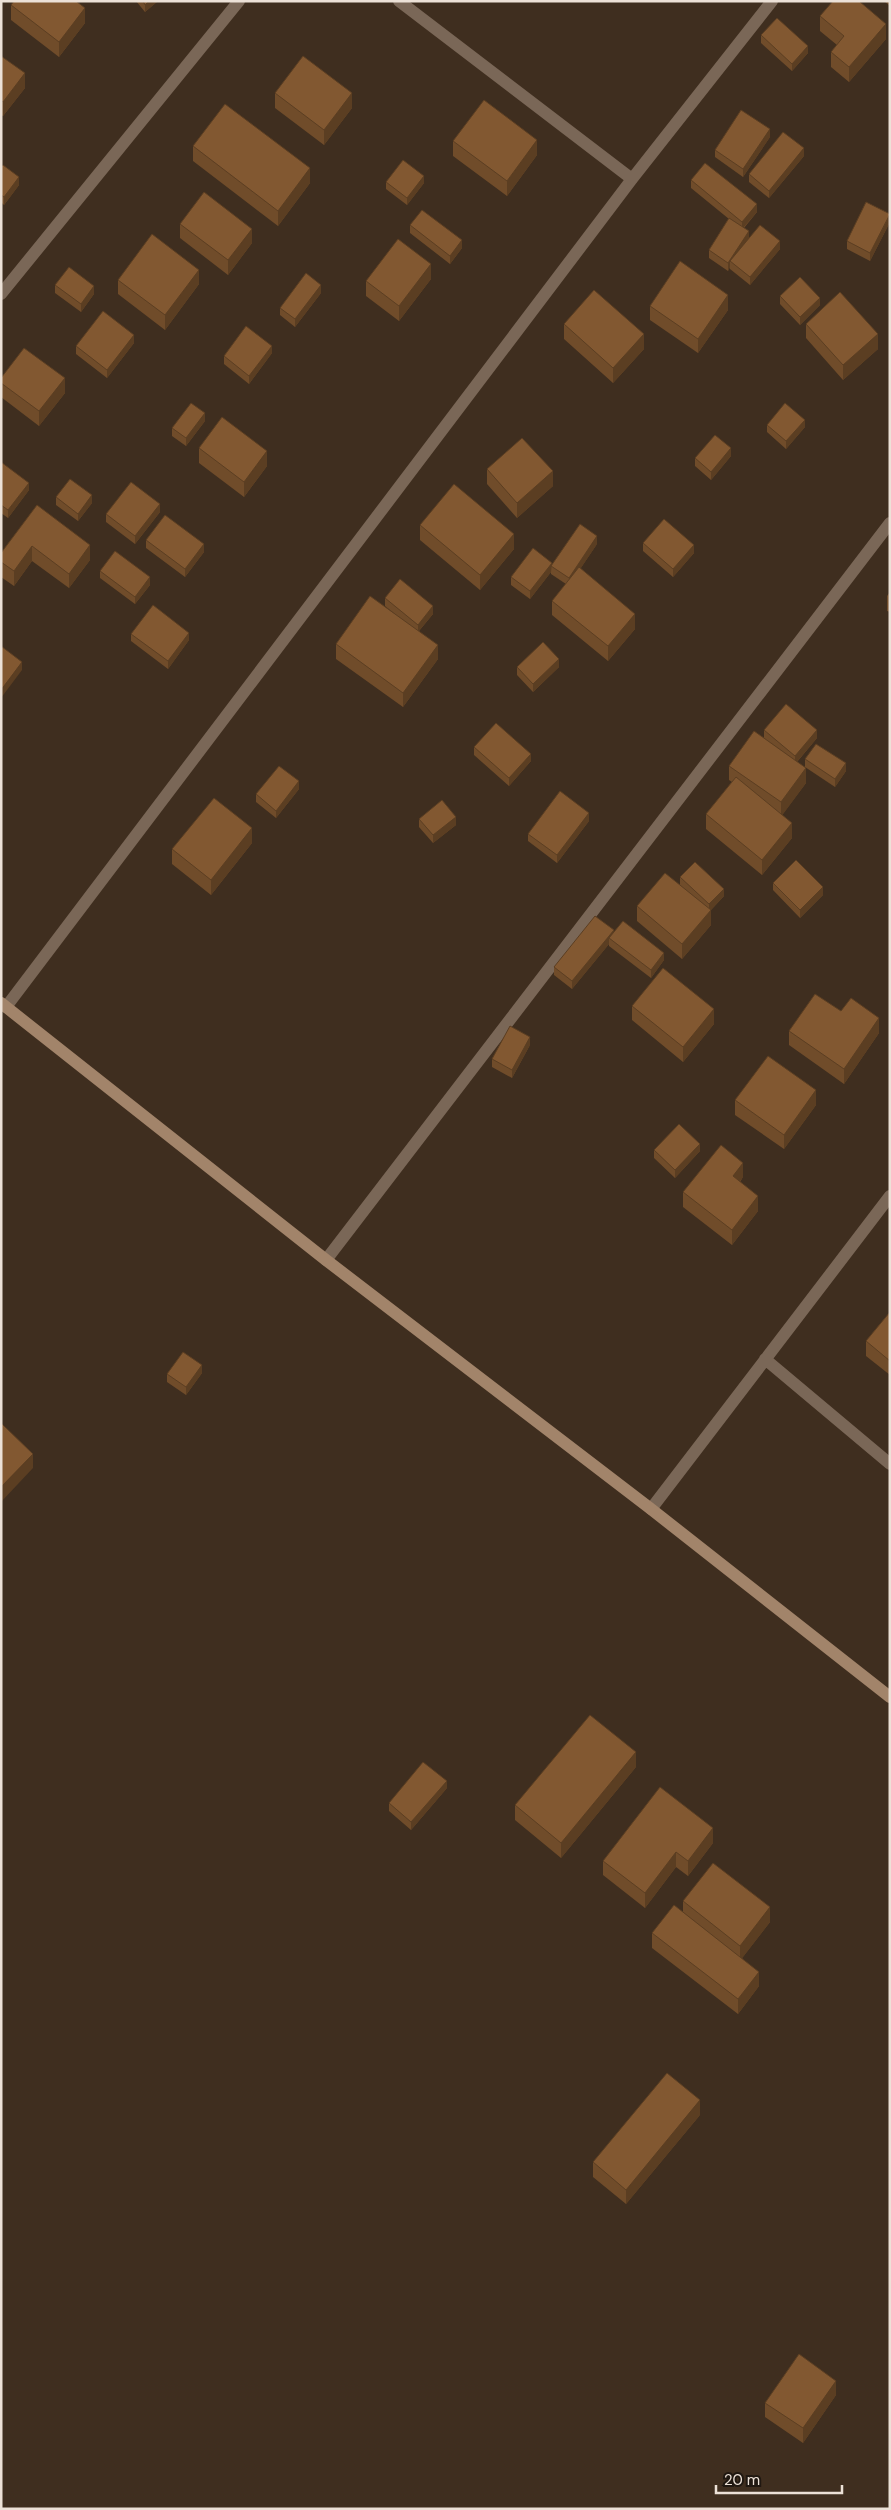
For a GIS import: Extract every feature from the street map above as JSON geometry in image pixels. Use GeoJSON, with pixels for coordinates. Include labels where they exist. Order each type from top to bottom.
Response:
{"type":"FeatureCollection","features":[{"type":"Feature","properties":{"kind":"main road"},"geometry":{"type":"LineString","coordinates":[[4,1005],[326,1260],[651,1508],[890,1697]]}},
{"type":"Feature","properties":{"kind":"street"},"geometry":{"type":"LineString","coordinates":[[1,294],[240,1]]}},
{"type":"Feature","properties":{"kind":"street"},"geometry":{"type":"LineString","coordinates":[[399,1],[632,179]]}},
{"type":"Feature","properties":{"kind":"street"},"geometry":{"type":"LineString","coordinates":[[4,1005],[632,179],[772,1]]}},
{"type":"Feature","properties":{"kind":"street"},"geometry":{"type":"LineString","coordinates":[[326,1260],[890,523]]}},
{"type":"Feature","properties":{"kind":"street"},"geometry":{"type":"LineString","coordinates":[[651,1508],[890,1196]]}},
{"type":"Feature","properties":{"kind":"street"},"geometry":{"type":"LineString","coordinates":[[765,1359],[890,1464]]}},
{"type":"Feature","properties":{"kind":"building"},"geometry":{"type":"Polygon","coordinates":[[[14,1],[76,1],[85,8],[59,42],[11,5],[14,1]]]}},
{"type":"Feature","properties":{"kind":"building"},"geometry":{"type":"Polygon","coordinates":[[[833,1],[859,1],[886,24],[849,67],[831,52],[844,36],[820,16],[833,1]]]}},
{"type":"Feature","properties":{"kind":"building"},"geometry":{"type":"Polygon","coordinates":[[[777,18],[808,46],[792,64],[761,35],[777,18]]]}},
{"type":"Feature","properties":{"kind":"building"},"geometry":{"type":"Polygon","coordinates":[[[1,56],[25,73],[3,102],[1,100],[1,56]]]}},
{"type":"Feature","properties":{"kind":"building"},"geometry":{"type":"Polygon","coordinates":[[[303,56],[352,93],[324,130],[275,93],[303,56]]]}},
{"type":"Feature","properties":{"kind":"building"},"geometry":{"type":"Polygon","coordinates":[[[484,100],[537,140],[507,181],[453,141],[484,100]]]}},
{"type":"Feature","properties":{"kind":"building"},"geometry":{"type":"Polygon","coordinates":[[[225,104],[310,168],[278,211],[193,146],[225,104]]]}},
{"type":"Feature","properties":{"kind":"building"},"geometry":{"type":"Polygon","coordinates":[[[741,110],[770,129],[743,169],[715,150],[741,110]]]}},
{"type":"Feature","properties":{"kind":"building"},"geometry":{"type":"Polygon","coordinates":[[[783,132],[804,148],[769,191],[749,174],[783,132]]]}},
{"type":"Feature","properties":{"kind":"building"},"geometry":{"type":"Polygon","coordinates":[[[403,160],[424,176],[407,198],[386,182],[403,160]]]}},
{"type":"Feature","properties":{"kind":"building"},"geometry":{"type":"Polygon","coordinates":[[[705,163],[757,204],[742,222],[691,180],[705,163]]]}},
{"type":"Feature","properties":{"kind":"building"},"geometry":{"type":"Polygon","coordinates":[[[3,165],[19,177],[4,197],[1,195],[1,167],[3,165]]]}},
{"type":"Feature","properties":{"kind":"building"},"geometry":{"type":"Polygon","coordinates":[[[204,192],[252,229],[228,260],[180,224],[204,192]]]}},
{"type":"Feature","properties":{"kind":"building"},"geometry":{"type":"Polygon","coordinates":[[[866,202],[890,214],[870,253],[847,241],[866,202]]]}},
{"type":"Feature","properties":{"kind":"building"},"geometry":{"type":"Polygon","coordinates":[[[422,210],[462,240],[450,256],[410,225],[422,210]]]}},
{"type":"Feature","properties":{"kind":"building"},"geometry":{"type":"Polygon","coordinates":[[[729,218],[749,231],[728,263],[709,250],[729,218]]]}},
{"type":"Feature","properties":{"kind":"building"},"geometry":{"type":"Polygon","coordinates":[[[760,225],[780,241],[750,277],[730,261],[760,225]]]}},
{"type":"Feature","properties":{"kind":"building"},"geometry":{"type":"Polygon","coordinates":[[[152,234],[199,270],[165,315],[118,280],[152,234]]]}},
{"type":"Feature","properties":{"kind":"building"},"geometry":{"type":"Polygon","coordinates":[[[398,239],[431,264],[399,306],[366,281],[398,239]]]}},
{"type":"Feature","properties":{"kind":"building"},"geometry":{"type":"Polygon","coordinates":[[[680,261],[728,295],[698,339],[650,306],[680,261]]]}},
{"type":"Feature","properties":{"kind":"building"},"geometry":{"type":"Polygon","coordinates":[[[69,267],[94,286],[81,304],[55,285],[69,267]]]}},
{"type":"Feature","properties":{"kind":"building"},"geometry":{"type":"Polygon","coordinates":[[[306,273],[321,285],[295,319],[280,308],[306,273]]]}},
{"type":"Feature","properties":{"kind":"building"},"geometry":{"type":"Polygon","coordinates":[[[800,277],[820,298],[800,317],[780,296],[800,277]]]}},
{"type":"Feature","properties":{"kind":"building"},"geometry":{"type":"Polygon","coordinates":[[[594,290],[644,334],[613,368],[564,324],[594,290]]]}},
{"type":"Feature","properties":{"kind":"building"},"geometry":{"type":"Polygon","coordinates":[[[840,292],[878,334],[843,365],[806,324],[840,292]]]}},
{"type":"Feature","properties":{"kind":"building"},"geometry":{"type":"Polygon","coordinates":[[[103,311],[134,335],[107,370],[76,346],[103,311]]]}},
{"type":"Feature","properties":{"kind":"building"},"geometry":{"type":"Polygon","coordinates":[[[246,326],[272,346],[249,376],[224,356],[246,326]]]}},
{"type":"Feature","properties":{"kind":"building"},"geometry":{"type":"Polygon","coordinates":[[[24,348],[65,378],[39,411],[1,383],[1,378],[24,348]]]}},
{"type":"Feature","properties":{"kind":"building"},"geometry":{"type":"Polygon","coordinates":[[[191,403],[205,413],[186,438],[172,428],[191,403]]]}},
{"type":"Feature","properties":{"kind":"building"},"geometry":{"type":"Polygon","coordinates":[[[785,403],[805,420],[786,441],[767,425],[785,403]]]}},
{"type":"Feature","properties":{"kind":"building"},"geometry":{"type":"Polygon","coordinates":[[[222,417],[267,451],[244,482],[199,448],[222,417]]]}},
{"type":"Feature","properties":{"kind":"building"},"geometry":{"type":"Polygon","coordinates":[[[715,435],[731,448],[711,472],[695,458],[715,435]]]}},
{"type":"Feature","properties":{"kind":"building"},"geometry":{"type":"Polygon","coordinates":[[[522,438],[553,471],[517,503],[487,469],[522,438]]]}},
{"type":"Feature","properties":{"kind":"building"},"geometry":{"type":"Polygon","coordinates":[[[1,462],[29,483],[8,510],[1,505],[1,462]]]}},
{"type":"Feature","properties":{"kind":"building"},"geometry":{"type":"Polygon","coordinates":[[[70,479],[92,495],[78,514],[56,497],[70,479]]]}},
{"type":"Feature","properties":{"kind":"building"},"geometry":{"type":"Polygon","coordinates":[[[131,482],[160,504],[135,536],[106,514],[131,482]]]}},
{"type":"Feature","properties":{"kind":"building"},"geometry":{"type":"Polygon","coordinates":[[[454,484],[514,534],[480,575],[420,525],[454,484]]]}},
{"type":"Feature","properties":{"kind":"building"},"geometry":{"type":"Polygon","coordinates":[[[37,505],[90,545],[69,574],[32,546],[14,571],[1,562],[1,553],[37,505]]]}},
{"type":"Feature","properties":{"kind":"building"},"geometry":{"type":"Polygon","coordinates":[[[165,515],[204,544],[185,569],[146,540],[165,515]]]}},
{"type":"Feature","properties":{"kind":"building"},"geometry":{"type":"Polygon","coordinates":[[[664,519],[694,545],[673,569],[643,543],[664,519]]]}},
{"type":"Feature","properties":{"kind":"building"},"geometry":{"type":"Polygon","coordinates":[[[580,524],[597,536],[569,578],[551,566],[580,524]]]}},
{"type":"Feature","properties":{"kind":"building"},"geometry":{"type":"Polygon","coordinates":[[[533,548],[552,563],[530,591],[511,577],[533,548]]]}},
{"type":"Feature","properties":{"kind":"building"},"geometry":{"type":"Polygon","coordinates":[[[115,551],[150,577],[135,597],[100,571],[115,551]]]}},
{"type":"Feature","properties":{"kind":"building"},"geometry":{"type":"Polygon","coordinates":[[[579,567],[635,614],[608,646],[552,601],[579,567]]]}},
{"type":"Feature","properties":{"kind":"building"},"geometry":{"type":"Polygon","coordinates":[[[400,579],[433,606],[418,625],[385,598],[400,579]]]}},
{"type":"Feature","properties":{"kind":"building"},"geometry":{"type":"Polygon","coordinates":[[[370,596],[438,645],[403,693],[336,644],[370,596]]]}},
{"type":"Feature","properties":{"kind":"building"},"geometry":{"type":"Polygon","coordinates":[[[153,605],[189,633],[168,661],[131,634],[153,605]]]}},
{"type":"Feature","properties":{"kind":"building"},"geometry":{"type":"Polygon","coordinates":[[[543,642],[559,659],[533,684],[517,667],[543,642]]]}},
{"type":"Feature","properties":{"kind":"building"},"geometry":{"type":"Polygon","coordinates":[[[1,646],[22,662],[1,690],[1,646]]]}},
{"type":"Feature","properties":{"kind":"building"},"geometry":{"type":"Polygon","coordinates":[[[786,704],[817,730],[795,756],[764,730],[786,704]]]}},
{"type":"Feature","properties":{"kind":"building"},"geometry":{"type":"Polygon","coordinates":[[[496,723],[531,754],[509,778],[474,747],[496,723]]]}},
{"type":"Feature","properties":{"kind":"building"},"geometry":{"type":"Polygon","coordinates":[[[754,731],[806,768],[781,802],[729,766],[754,731]]]}},
{"type":"Feature","properties":{"kind":"building"},"geometry":{"type":"Polygon","coordinates":[[[816,744],[846,763],[835,779],[805,759],[816,744]]]}},
{"type":"Feature","properties":{"kind":"building"},"geometry":{"type":"Polygon","coordinates":[[[279,766],[299,781],[276,811],[256,794],[279,766]]]}},
{"type":"Feature","properties":{"kind":"building"},"geometry":{"type":"Polygon","coordinates":[[[736,777],[792,823],[762,860],[706,814],[736,777]]]}},
{"type":"Feature","properties":{"kind":"building"},"geometry":{"type":"Polygon","coordinates":[[[560,791],[589,813],[557,855],[528,834],[560,791]]]}},
{"type":"Feature","properties":{"kind":"building"},"geometry":{"type":"Polygon","coordinates":[[[214,798],[252,828],[211,880],[172,849],[214,798]]]}},
{"type":"Feature","properties":{"kind":"building"},"geometry":{"type":"Polygon","coordinates":[[[442,800],[456,817],[433,835],[419,819],[442,800]]]}},
{"type":"Feature","properties":{"kind":"building"},"geometry":{"type":"Polygon","coordinates":[[[796,860],[823,887],[800,910],[773,883],[796,860]]]}},
{"type":"Feature","properties":{"kind":"building"},"geometry":{"type":"Polygon","coordinates":[[[695,862],[724,889],[709,904],[680,877],[695,862]]]}},
{"type":"Feature","properties":{"kind":"building"},"geometry":{"type":"Polygon","coordinates":[[[665,873],[711,910],[682,944],[637,906],[665,873]]]}},
{"type":"Feature","properties":{"kind":"building"},"geometry":{"type":"Polygon","coordinates":[[[595,916],[614,930],[572,981],[554,967],[595,916]]]}},
{"type":"Feature","properties":{"kind":"building"},"geometry":{"type":"Polygon","coordinates":[[[623,921],[664,953],[651,970],[609,938],[623,921]]]}},
{"type":"Feature","properties":{"kind":"building"},"geometry":{"type":"Polygon","coordinates":[[[663,968],[714,1009],[683,1047],[632,1006],[663,968]]]}},
{"type":"Feature","properties":{"kind":"building"},"geometry":{"type":"Polygon","coordinates":[[[815,994],[841,1011],[851,998],[879,1018],[844,1069],[789,1031],[815,994]]]}},
{"type":"Feature","properties":{"kind":"building"},"geometry":{"type":"Polygon","coordinates":[[[510,1026],[530,1037],[512,1070],[492,1059],[510,1026]]]}},
{"type":"Feature","properties":{"kind":"building"},"geometry":{"type":"Polygon","coordinates":[[[768,1056],[816,1090],[784,1135],[735,1100],[768,1056]]]}},
{"type":"Feature","properties":{"kind":"building"},"geometry":{"type":"Polygon","coordinates":[[[679,1124],[700,1144],[675,1170],[654,1150],[679,1124]]]}},
{"type":"Feature","properties":{"kind":"building"},"geometry":{"type":"Polygon","coordinates":[[[721,1145],[743,1163],[733,1176],[758,1196],[732,1230],[683,1192],[721,1145]]]}},
{"type":"Feature","properties":{"kind":"building"},"geometry":{"type":"Polygon","coordinates":[[[890,1312],[890,1361],[866,1341],[890,1312]]]}},
{"type":"Feature","properties":{"kind":"building"},"geometry":{"type":"Polygon","coordinates":[[[183,1352],[202,1365],[186,1387],[167,1374],[183,1352]]]}},
{"type":"Feature","properties":{"kind":"building"},"geometry":{"type":"Polygon","coordinates":[[[1,1423],[33,1454],[1,1487],[1,1423]]]}},
{"type":"Feature","properties":{"kind":"building"},"geometry":{"type":"Polygon","coordinates":[[[590,1715],[636,1752],[561,1843],[515,1805],[590,1715]]]}},
{"type":"Feature","properties":{"kind":"building"},"geometry":{"type":"Polygon","coordinates":[[[423,1762],[447,1781],[411,1822],[389,1803],[423,1762]]]}},
{"type":"Feature","properties":{"kind":"building"},"geometry":{"type":"Polygon","coordinates":[[[660,1787],[713,1828],[688,1861],[676,1852],[645,1893],[603,1861],[660,1787]]]}},
{"type":"Feature","properties":{"kind":"building"},"geometry":{"type":"Polygon","coordinates":[[[713,1863],[770,1907],[740,1946],[683,1901],[713,1863]]]}},
{"type":"Feature","properties":{"kind":"building"},"geometry":{"type":"Polygon","coordinates":[[[674,1905],[759,1972],[738,1999],[652,1933],[674,1905]]]}},
{"type":"Feature","properties":{"kind":"building"},"geometry":{"type":"Polygon","coordinates":[[[667,2073],[700,2100],[626,2190],[593,2162],[667,2073]]]}},
{"type":"Feature","properties":{"kind":"building"},"geometry":{"type":"Polygon","coordinates":[[[799,2354],[836,2381],[803,2428],[765,2403],[799,2354]]]}}]}
